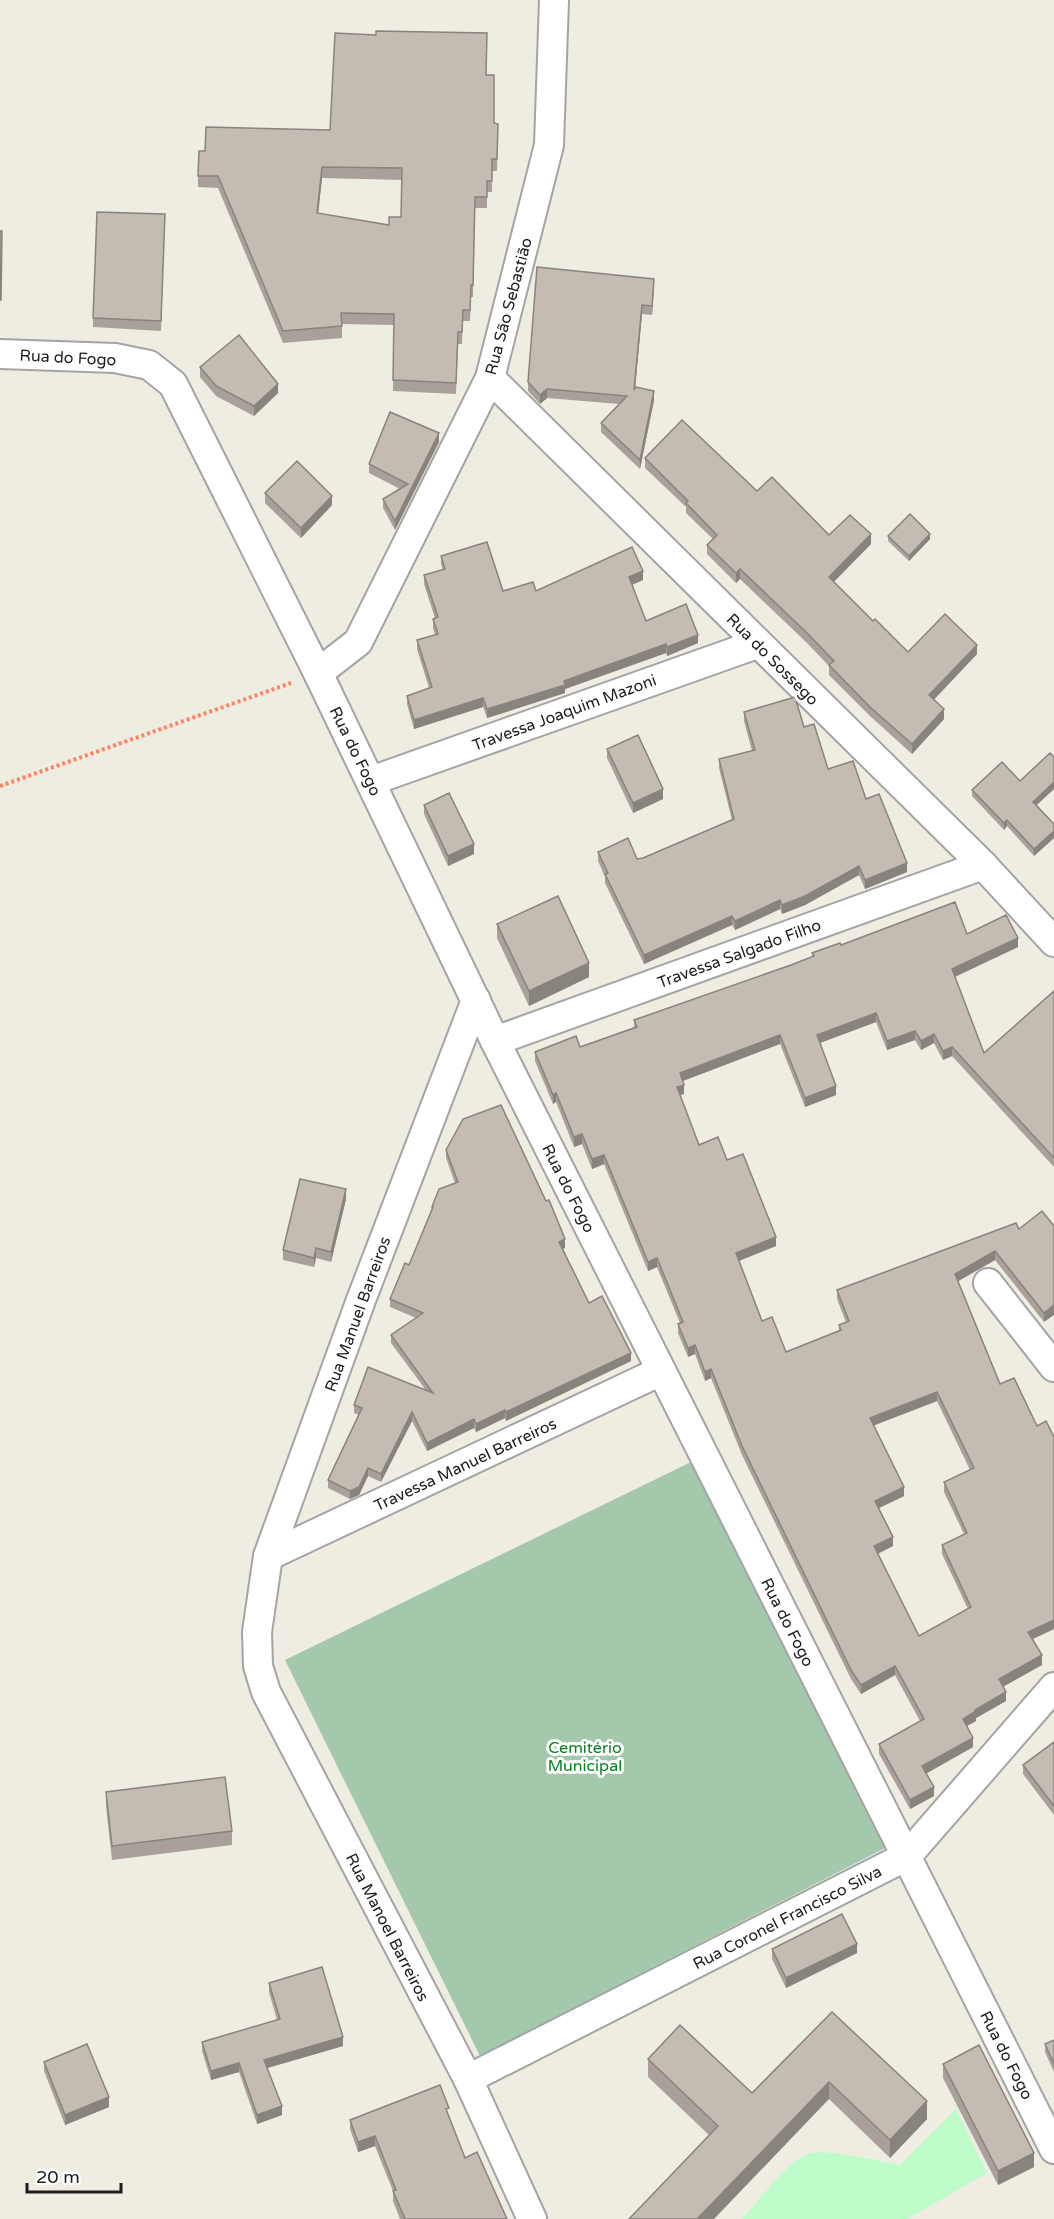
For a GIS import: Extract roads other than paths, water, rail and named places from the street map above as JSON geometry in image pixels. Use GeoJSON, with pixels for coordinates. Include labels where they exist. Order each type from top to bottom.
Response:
{"type":"FeatureCollection","features":[{"type":"Feature","properties":{"kind":"street","name":"Rua São Sebastião"},"geometry":{"type":"LineString","coordinates":[[318,673],[358,642],[490,378],[549,145],[554,0]]}},
{"type":"Feature","properties":{"kind":"street","name":"Rua do Fogo"},"geometry":{"type":"LineString","coordinates":[[0,354],[115,358],[149,365],[172,384],[318,673],[495,1041],[1054,2148]]}},
{"type":"Feature","properties":{"kind":"street","name":"Rua do Sossego"},"geometry":{"type":"LineString","coordinates":[[490,378],[983,866],[1054,942]]}},
{"type":"Feature","properties":{"kind":"street","name":"Travessa Joaquim Mazoni"},"geometry":{"type":"LineString","coordinates":[[371,781],[757,644]]}},
{"type":"Feature","properties":{"kind":"street","name":"Travessa Salgado Filho"},"geometry":{"type":"LineString","coordinates":[[495,1041],[983,866]]}},
{"type":"Feature","properties":{"kind":"street","name":"Rua Manuel Barreiros"},"geometry":{"type":"LineString","coordinates":[[257,1632],[268,1556],[361,1300],[476,1000]]}},
{"type":"Feature","properties":{"kind":"street"},"geometry":{"type":"LineString","coordinates":[[988,1283],[1054,1367]]}},
{"type":"Feature","properties":{"kind":"street","name":"Travessa Manuel Barreiros"},"geometry":{"type":"LineString","coordinates":[[268,1556],[661,1371]]}},
{"type":"Feature","properties":{"kind":"street","name":"Rua Manoel Barreiros"},"geometry":{"type":"LineString","coordinates":[[257,1632],[258,1666],[266,1692],[468,2079],[532,2219]]}},
{"type":"Feature","properties":{"kind":"street","name":"Rua Coronel Francisco Silva"},"geometry":{"type":"LineString","coordinates":[[468,2079],[907,1856],[1054,1687]]}},
{"type":"Feature","properties":{"kind":"park label","name":"Cemitério Municipal"},"geometry":{"type":"Point","coordinates":[585,1756]}}]}
